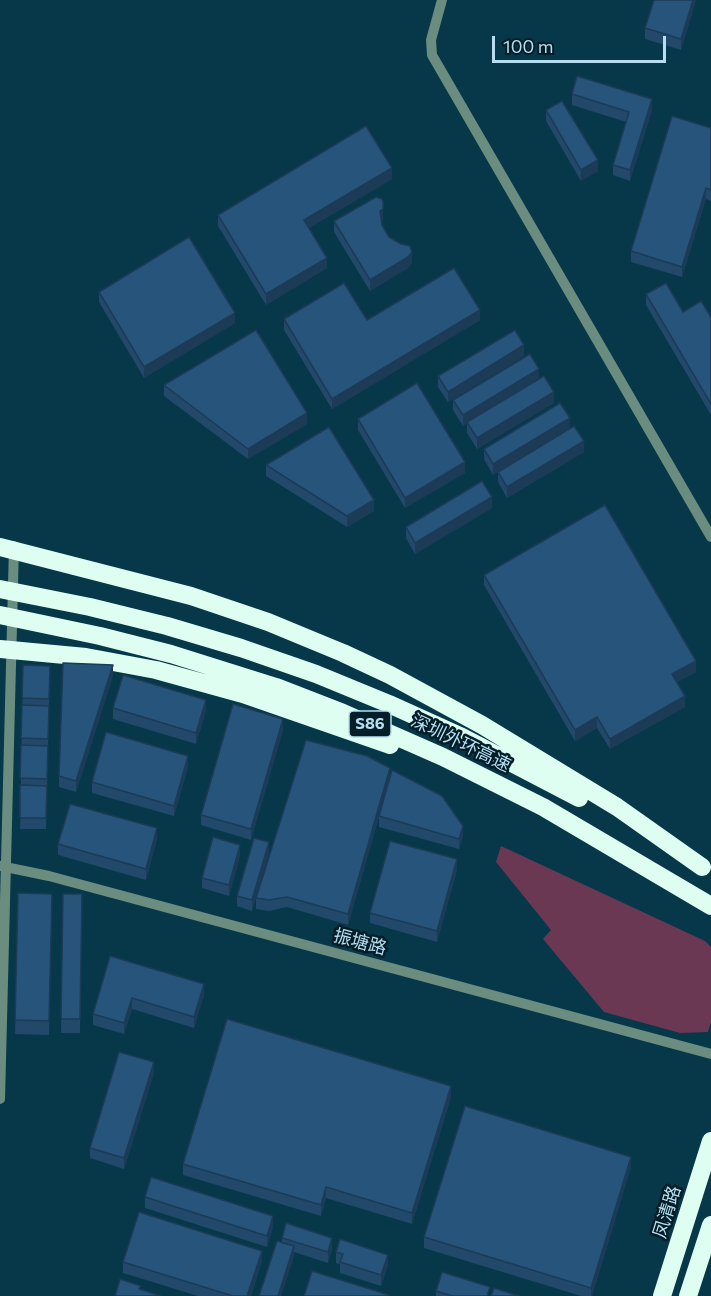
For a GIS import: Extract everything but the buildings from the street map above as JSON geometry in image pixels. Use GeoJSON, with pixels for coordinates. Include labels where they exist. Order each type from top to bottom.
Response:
{"type":"FeatureCollection","features":[{"type":"Feature","properties":{"kind":"highway"},"geometry":{"type":"LineString","coordinates":[[7,545],[191,596],[268,622],[343,653],[400,680],[482,725],[617,807],[706,870]]}},
{"type":"Feature","properties":{"kind":"highway","name":"深圳外环高速"},"geometry":{"type":"LineString","coordinates":[[0,589],[90,607],[167,626],[269,658],[353,689],[435,724],[513,763],[706,870]]}},
{"type":"Feature","properties":{"kind":"highway","name":"深圳外环高速"},"geometry":{"type":"LineString","coordinates":[[0,615],[135,644],[276,687],[376,726],[507,789],[595,837],[711,906]]}},
{"type":"Feature","properties":{"kind":"highway"},"geometry":{"type":"LineString","coordinates":[[0,650],[51,653],[104,660],[200,681],[276,704],[507,789]]}},
{"type":"Feature","properties":{"kind":"highway","name":"凤清路"},"geometry":{"type":"LineString","coordinates":[[662,1296],[711,1141]]}},
{"type":"Feature","properties":{"kind":"highway"},"geometry":{"type":"LineString","coordinates":[[688,1296],[711,1225]]}},
{"type":"Feature","properties":{"kind":"street"},"geometry":{"type":"LineString","coordinates":[[442,0],[431,40],[432,55],[711,537]]}},
{"type":"Feature","properties":{"kind":"street"},"geometry":{"type":"LineString","coordinates":[[0,1099],[7,545]]}},
{"type":"Feature","properties":{"kind":"street","name":"振塘路"},"geometry":{"type":"LineString","coordinates":[[3,866],[61,879],[711,1054]]}},
{"type":"Feature","properties":{"kind":"shaded area"},"geometry":{"type":"Polygon","coordinates":[[[501,846],[705,941],[711,947],[711,1022],[708,1032],[680,1033],[604,1012],[543,939],[551,930],[496,862],[501,846]]]}}]}
